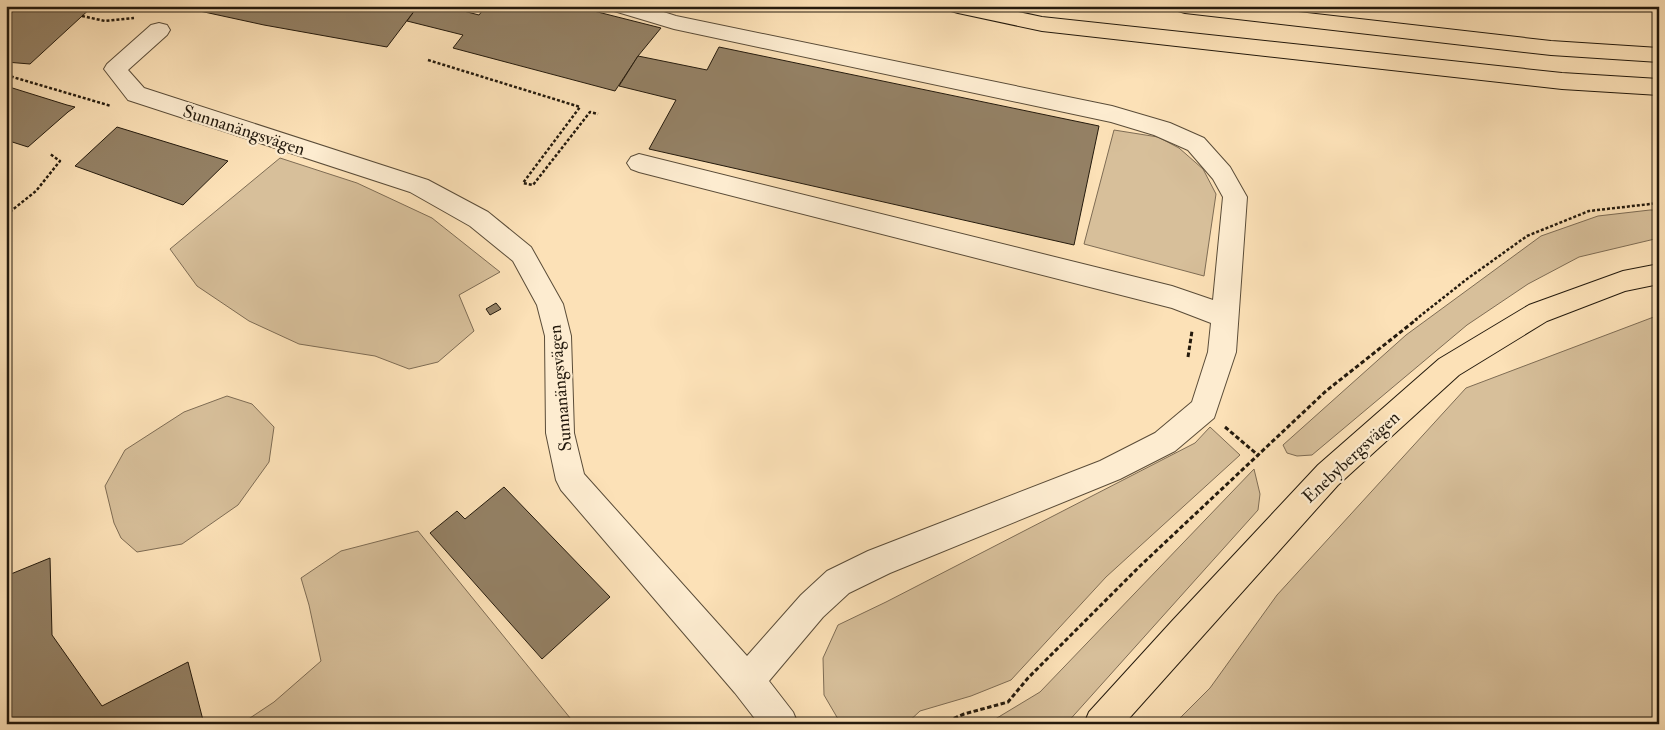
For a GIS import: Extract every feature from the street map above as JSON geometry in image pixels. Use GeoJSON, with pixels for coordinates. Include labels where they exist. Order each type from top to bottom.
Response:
{"type":"FeatureCollection","features":[{"type":"Feature","properties":{"kind":"main road"},"geometry":{"type":"LineString","coordinates":[[958,6],[1042,24],[1562,81],[1659,87]]}},
{"type":"Feature","properties":{"kind":"main road"},"geometry":{"type":"LineString","coordinates":[[1185,6],[1551,48],[1659,55]]}},
{"type":"Feature","properties":{"kind":"main road","name":"Enebybergsvägen"},"geometry":{"type":"LineString","coordinates":[[1101,724],[1328,475],[1449,367],[1538,313],[1624,281],[1659,274]]}},
{"type":"Feature","properties":{"kind":"street"},"geometry":{"type":"LineString","coordinates":[[621,6],[674,22],[1112,114],[1162,129],[1196,144],[1222,173],[1235,197],[1222,352],[1204,409],[1165,442],[1110,470],[879,562],[838,582],[812,606],[747,681]]}},
{"type":"Feature","properties":{"kind":"street","name":"Sunnanängsvägen"},"geometry":{"type":"LineString","coordinates":[[149,24],[115,68],[136,94],[419,186],[480,219],[522,254],[550,304],[558,336],[560,433],[571,480],[747,681],[781,724]]}},
{"type":"Feature","properties":{"kind":"street"},"geometry":{"type":"LineString","coordinates":[[639,163],[1196,304],[1225,317]]}},
{"type":"Feature","properties":{"kind":"path"},"geometry":{"type":"LineString","coordinates":[[82,16],[105,21],[149,24]]}},
{"type":"Feature","properties":{"kind":"path"},"geometry":{"type":"LineString","coordinates":[[428,60],[580,107],[523,183],[533,186],[590,112],[598,114]]}},
{"type":"Feature","properties":{"kind":"path"},"geometry":{"type":"LineString","coordinates":[[6,75],[119,108]]}},
{"type":"Feature","properties":{"kind":"path"},"geometry":{"type":"LineString","coordinates":[[6,216],[36,191],[60,161],[50,154]]}},
{"type":"Feature","properties":{"kind":"path"},"geometry":{"type":"LineString","coordinates":[[940,724],[964,714],[1008,702],[1028,678],[1140,566],[1259,456],[1326,390],[1467,279],[1527,236],[1589,211],[1659,203]]}},
{"type":"Feature","properties":{"kind":"path"},"geometry":{"type":"LineString","coordinates":[[1188,360],[1196,304]]}},
{"type":"Feature","properties":{"kind":"path"},"geometry":{"type":"LineString","coordinates":[[1204,409],[1259,456]]}},
{"type":"Feature","properties":{"kind":"shaded area"},"geometry":{"type":"Polygon","coordinates":[[[1114,130],[1158,137],[1179,148],[1203,169],[1216,194],[1204,276],[1084,244],[1114,130]]]}},
{"type":"Feature","properties":{"kind":"shaded area"},"geometry":{"type":"Polygon","coordinates":[[[280,158],[357,183],[432,218],[500,272],[459,295],[474,331],[438,362],[409,369],[375,356],[299,344],[249,321],[197,286],[170,249],[280,158]]]}},
{"type":"Feature","properties":{"kind":"shaded area"},"geometry":{"type":"Polygon","coordinates":[[[1659,210],[1659,238],[1579,257],[1528,284],[1467,325],[1312,455],[1297,456],[1287,453],[1283,445],[1406,335],[1541,236],[1598,216],[1659,210]]]}},
{"type":"Feature","properties":{"kind":"shaded area"},"geometry":{"type":"Polygon","coordinates":[[[1659,315],[1659,724],[1174,724],[1210,688],[1277,595],[1466,388],[1659,315]]]}},
{"type":"Feature","properties":{"kind":"shaded area"},"geometry":{"type":"Polygon","coordinates":[[[227,396],[252,404],[274,427],[269,462],[238,505],[182,544],[137,552],[121,538],[114,523],[105,486],[125,450],[184,412],[227,396]]]}},
{"type":"Feature","properties":{"kind":"shaded area"},"geometry":{"type":"Polygon","coordinates":[[[1210,427],[1240,455],[1106,577],[1011,680],[971,696],[920,711],[906,724],[844,724],[838,719],[824,695],[823,658],[838,625],[1195,443],[1210,427]]]}},
{"type":"Feature","properties":{"kind":"shaded area"},"geometry":{"type":"Polygon","coordinates":[[[1254,469],[1260,494],[1258,510],[1066,724],[987,724],[1040,692],[1254,469]]]}},
{"type":"Feature","properties":{"kind":"shaded area"},"geometry":{"type":"Polygon","coordinates":[[[418,531],[575,724],[241,724],[274,702],[321,661],[301,578],[341,551],[418,531]]]}},
{"type":"Feature","properties":{"kind":"building"},"geometry":{"type":"Polygon","coordinates":[[[6,6],[93,6],[30,64],[6,62],[6,6]]]}},
{"type":"Feature","properties":{"kind":"building"},"geometry":{"type":"Polygon","coordinates":[[[198,6],[418,6],[387,47],[264,25],[195,10],[198,6]]]}},
{"type":"Feature","properties":{"kind":"building"},"geometry":{"type":"Polygon","coordinates":[[[418,6],[444,6],[479,15],[486,6],[574,6],[661,28],[638,56],[615,91],[453,48],[463,35],[407,21],[418,6]]]}},
{"type":"Feature","properties":{"kind":"building"},"geometry":{"type":"Polygon","coordinates":[[[719,47],[1099,126],[1074,245],[649,149],[676,100],[619,86],[638,56],[707,70],[719,47]]]}},
{"type":"Feature","properties":{"kind":"building"},"geometry":{"type":"Polygon","coordinates":[[[6,86],[75,107],[28,147],[6,140],[6,86]]]}},
{"type":"Feature","properties":{"kind":"building"},"geometry":{"type":"Polygon","coordinates":[[[117,127],[228,161],[183,205],[75,166],[117,127]]]}},
{"type":"Feature","properties":{"kind":"building"},"geometry":{"type":"Polygon","coordinates":[[[496,303],[501,309],[490,315],[486,309],[496,303]]]}},
{"type":"Feature","properties":{"kind":"building"},"geometry":{"type":"Polygon","coordinates":[[[504,487],[610,597],[542,659],[430,533],[457,511],[465,519],[504,487]]]}},
{"type":"Feature","properties":{"kind":"building"},"geometry":{"type":"Polygon","coordinates":[[[50,558],[52,635],[102,706],[188,662],[204,724],[6,724],[6,576],[50,558]]]}}]}
